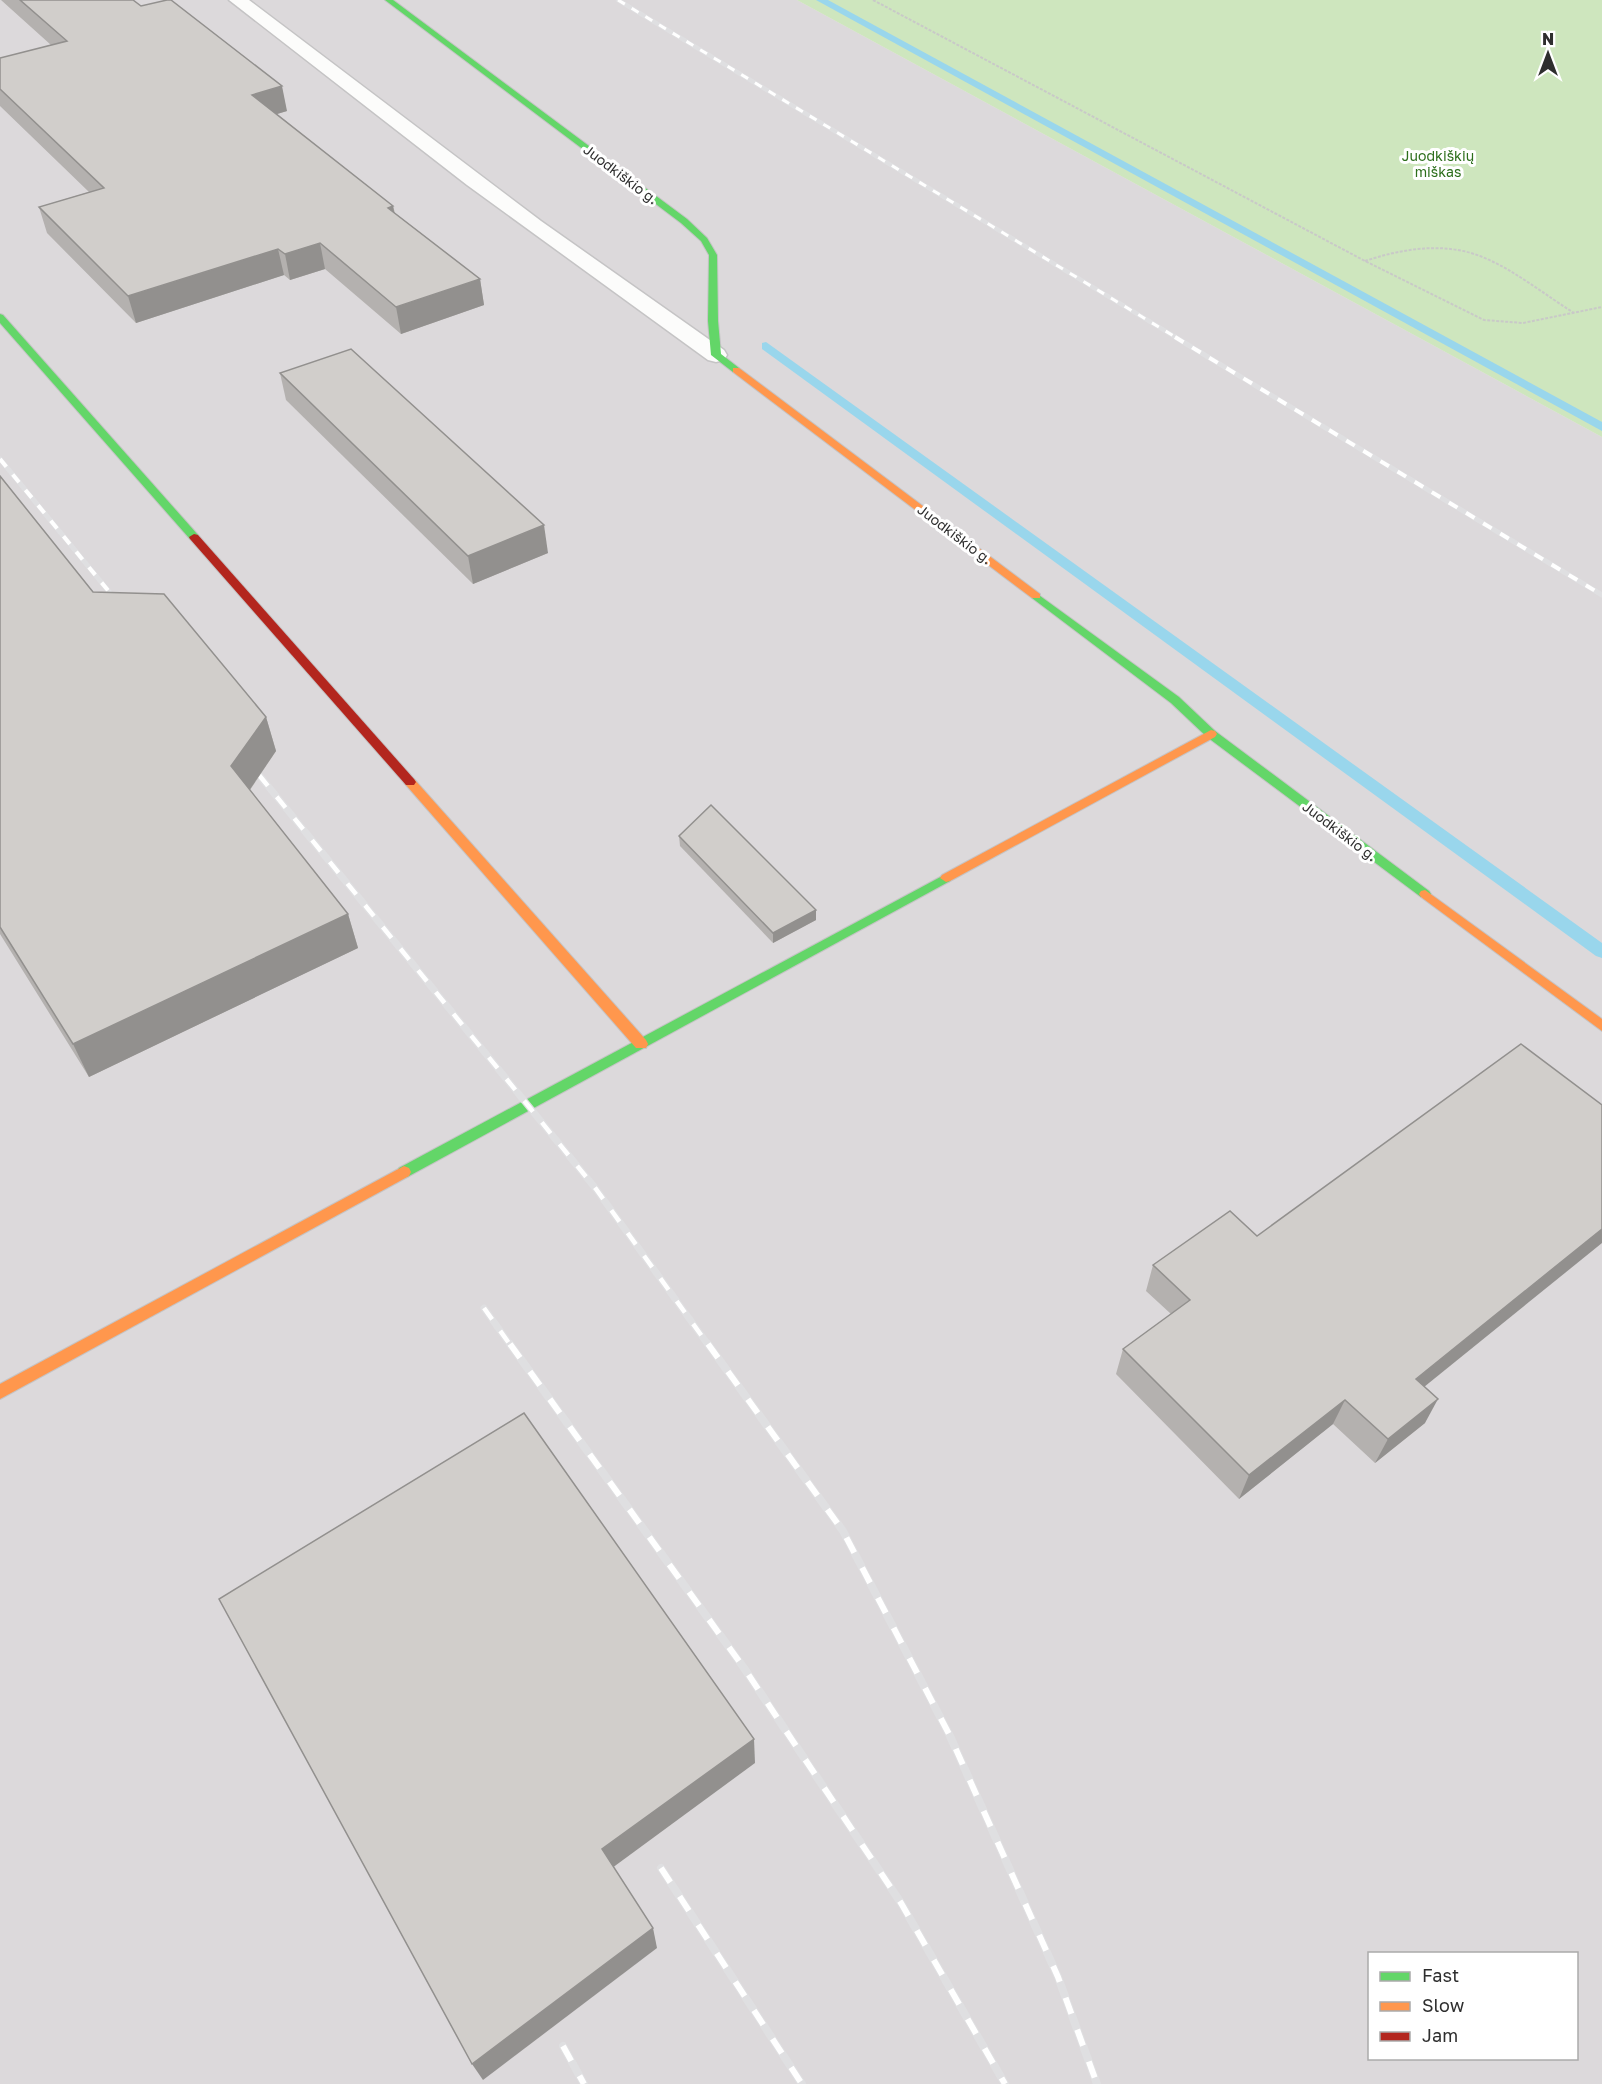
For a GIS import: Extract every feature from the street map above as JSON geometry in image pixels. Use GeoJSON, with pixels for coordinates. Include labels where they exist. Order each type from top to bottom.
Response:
{"type":"FeatureCollection","features":[{"type":"Feature","properties":{"kind":"street"},"geometry":{"type":"LineString","coordinates":[[237,0],[616,287],[716,355]]}},
{"type":"Feature","properties":{"kind":"street","name":"Juodkiškio g."},"geometry":{"type":"LineString","coordinates":[[389,0],[684,221],[704,240],[713,255],[713,321],[716,355],[1175,700],[1211,734],[1602,1026]]}},
{"type":"Feature","properties":{"kind":"street"},"geometry":{"type":"LineString","coordinates":[[0,317],[640,1044]]}},
{"type":"Feature","properties":{"kind":"street"},"geometry":{"type":"LineString","coordinates":[[0,1392],[1211,734]]}},
{"type":"Feature","properties":{"kind":"path"},"geometry":{"type":"LineString","coordinates":[[873,0],[1365,261],[1484,320],[1523,322],[1602,307]]}},
{"type":"Feature","properties":{"kind":"path"},"geometry":{"type":"LineString","coordinates":[[1365,261],[1398,250],[1428,248],[1464,251],[1488,259],[1575,313]]}},
{"type":"Feature","properties":{"kind":"shaded area"},"geometry":{"type":"Polygon","coordinates":[[[0,0],[797,0],[1602,437],[1602,2084],[0,2084],[0,0]]]}},
{"type":"Feature","properties":{"kind":"green space","name":"Juodkiškių miškas"},"geometry":{"type":"Polygon","coordinates":[[[797,0],[1602,0],[1602,437],[797,0]]]}},
{"type":"Feature","properties":{"kind":"building"},"geometry":{"type":"Polygon","coordinates":[[[20,0],[133,0],[141,6],[171,0],[282,86],[252,95],[393,206],[388,208],[480,279],[396,307],[320,243],[285,254],[278,249],[128,296],[39,207],[104,188],[0,89],[0,58],[67,41],[20,0]]]}},
{"type":"Feature","properties":{"kind":"building"},"geometry":{"type":"Polygon","coordinates":[[[351,349],[544,525],[468,556],[280,373],[351,349]]]}},
{"type":"Feature","properties":{"kind":"building"},"geometry":{"type":"Polygon","coordinates":[[[0,476],[93,592],[164,594],[266,717],[231,766],[348,914],[73,1044],[0,927],[0,476]]]}},
{"type":"Feature","properties":{"kind":"building"},"geometry":{"type":"Polygon","coordinates":[[[711,805],[816,910],[773,933],[679,836],[711,805]]]}},
{"type":"Feature","properties":{"kind":"building"},"geometry":{"type":"Polygon","coordinates":[[[1521,1044],[1602,1105],[1602,1229],[1416,1379],[1438,1399],[1388,1439],[1345,1400],[1249,1475],[1123,1349],[1190,1300],[1153,1265],[1230,1211],[1257,1236],[1521,1044]]]}},
{"type":"Feature","properties":{"kind":"building"},"geometry":{"type":"Polygon","coordinates":[[[524,1413],[754,1739],[602,1849],[653,1928],[472,2064],[219,1599],[524,1413]]]}},
{"type":"Feature","properties":{"kind":"waterway"},"geometry":{"type":"LineString","coordinates":[[821,0],[1602,427]]}},
{"type":"Feature","properties":{"kind":"waterway"},"geometry":{"type":"LineString","coordinates":[[766,346],[1602,952]]}},
{"type":"Feature","properties":{"kind":"railway"},"geometry":{"type":"LineString","coordinates":[[618,0],[1177,338]]}},
{"type":"Feature","properties":{"kind":"railway"},"geometry":{"type":"LineString","coordinates":[[1175,337],[1602,595]]}},
{"type":"Feature","properties":{"kind":"railway"},"geometry":{"type":"LineString","coordinates":[[0,459],[120,605]]}},
{"type":"Feature","properties":{"kind":"railway"},"geometry":{"type":"LineString","coordinates":[[259,775],[596,1189],[709,1346]]}},
{"type":"Feature","properties":{"kind":"railway"},"geometry":{"type":"LineString","coordinates":[[484,1308],[511,1346]]}},
{"type":"Feature","properties":{"kind":"railway"},"geometry":{"type":"LineString","coordinates":[[510,1344],[744,1668],[901,1903],[1005,2084]]}},
{"type":"Feature","properties":{"kind":"railway"},"geometry":{"type":"LineString","coordinates":[[708,1344],[843,1531],[950,1736],[1058,1977],[1097,2084]]}},
{"type":"Feature","properties":{"kind":"railway"},"geometry":{"type":"LineString","coordinates":[[661,1868],[802,2084]]}},
{"type":"Feature","properties":{"kind":"railway"},"geometry":{"type":"LineString","coordinates":[[563,2046],[584,2084]]}},
{"type":"Feature","properties":{"kind":"traffic: fast"},"geometry":{"type":"LineString","coordinates":[[389,0],[684,221],[704,240],[713,255],[713,321],[716,355],[736,370]]}},
{"type":"Feature","properties":{"kind":"traffic: fast"},"geometry":{"type":"LineString","coordinates":[[0,317],[194,537]]}},
{"type":"Feature","properties":{"kind":"traffic: fast"},"geometry":{"type":"LineString","coordinates":[[1036,596],[1175,700],[1211,734],[1425,894]]}},
{"type":"Feature","properties":{"kind":"traffic: fast"},"geometry":{"type":"LineString","coordinates":[[404,1172],[946,878]]}},
{"type":"Feature","properties":{"kind":"traffic: slow"},"geometry":{"type":"LineString","coordinates":[[736,370],[1036,596]]}},
{"type":"Feature","properties":{"kind":"traffic: slow"},"geometry":{"type":"LineString","coordinates":[[946,878],[1211,734]]}},
{"type":"Feature","properties":{"kind":"traffic: slow"},"geometry":{"type":"LineString","coordinates":[[410,782],[641,1044]]}},
{"type":"Feature","properties":{"kind":"traffic: slow"},"geometry":{"type":"LineString","coordinates":[[1425,894],[1602,1026]]}},
{"type":"Feature","properties":{"kind":"traffic: slow"},"geometry":{"type":"LineString","coordinates":[[0,1392],[404,1172]]}},
{"type":"Feature","properties":{"kind":"traffic: jam"},"geometry":{"type":"LineString","coordinates":[[194,537],[410,782]]}}]}
